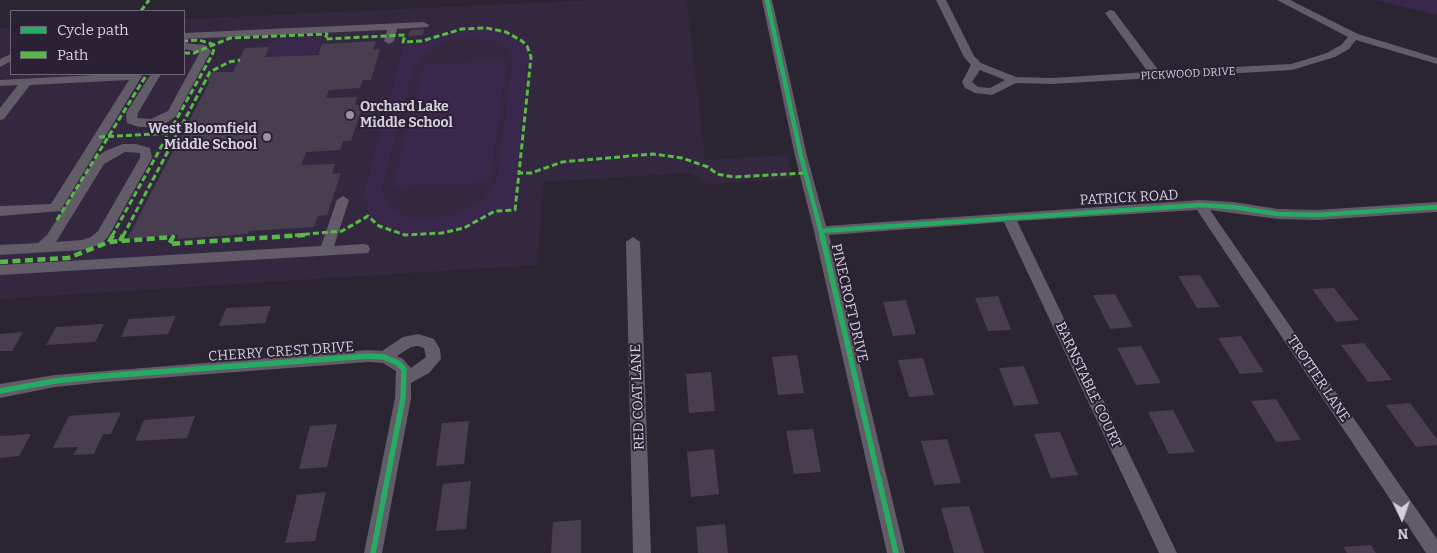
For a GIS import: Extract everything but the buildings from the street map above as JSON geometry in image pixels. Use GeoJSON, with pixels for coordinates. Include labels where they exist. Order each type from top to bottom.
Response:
{"type":"FeatureCollection","features":[{"type":"Feature","properties":{"kind":"street","name":"PINECROFT DRIVE"},"geometry":{"type":"LineString","coordinates":[[767,0],[801,156],[821,231],[896,553]]}},
{"type":"Feature","properties":{"kind":"street"},"geometry":{"type":"LineString","coordinates":[[941,0],[969,57],[977,65],[967,82],[969,86],[975,90],[992,92],[1014,80]]}},
{"type":"Feature","properties":{"kind":"street"},"geometry":{"type":"LineString","coordinates":[[1282,0],[1354,36],[1437,60]]}},
{"type":"Feature","properties":{"kind":"street"},"geometry":{"type":"LineString","coordinates":[[1110,13],[1156,76]]}},
{"type":"Feature","properties":{"kind":"street"},"geometry":{"type":"LineString","coordinates":[[185,36],[424,25]]}},
{"type":"Feature","properties":{"kind":"street"},"geometry":{"type":"LineString","coordinates":[[389,42],[393,26]]}},
{"type":"Feature","properties":{"kind":"street","name":"PICKWOOD DRIVE"},"geometry":{"type":"LineString","coordinates":[[977,65],[1014,80],[1052,81],[1292,67],[1331,55],[1345,47],[1354,36]]}},
{"type":"Feature","properties":{"kind":"street"},"geometry":{"type":"LineString","coordinates":[[155,75],[132,113],[131,120],[139,123],[152,123],[164,120],[172,112],[206,51],[201,47],[185,46]]}},
{"type":"Feature","properties":{"kind":"street"},"geometry":{"type":"LineString","coordinates":[[0,83],[137,76],[55,208],[0,211]]}},
{"type":"Feature","properties":{"kind":"street"},"geometry":{"type":"LineString","coordinates":[[0,116],[26,82]]}},
{"type":"Feature","properties":{"kind":"street"},"geometry":{"type":"LineString","coordinates":[[0,250],[82,245],[96,241],[103,234],[146,158],[146,151],[123,148],[109,154],[100,161],[52,238],[42,247]]}},
{"type":"Feature","properties":{"kind":"street"},"geometry":{"type":"LineString","coordinates":[[326,251],[343,200]]}},
{"type":"Feature","properties":{"kind":"street","name":"PATRICK ROAD"},"geometry":{"type":"LineString","coordinates":[[821,231],[1008,217],[1200,206],[1233,207],[1278,214],[1317,215],[1437,207]]}},
{"type":"Feature","properties":{"kind":"street","name":"TROTTER LANE"},"geometry":{"type":"LineString","coordinates":[[1200,206],[1436,553]]}},
{"type":"Feature","properties":{"kind":"street","name":"BARNSTABLE COURT"},"geometry":{"type":"LineString","coordinates":[[1008,217],[1168,553]]}},
{"type":"Feature","properties":{"kind":"street","name":"RED COAT LANE"},"geometry":{"type":"LineString","coordinates":[[633,242],[642,553]]}},
{"type":"Feature","properties":{"kind":"street"},"geometry":{"type":"LineString","coordinates":[[0,270],[363,249]]}},
{"type":"Feature","properties":{"kind":"street"},"geometry":{"type":"LineString","coordinates":[[373,553],[405,380],[424,369],[434,359],[433,349],[429,343],[418,340],[408,341],[384,358]]}},
{"type":"Feature","properties":{"kind":"street","name":"CHERRY CREST DRIVE"},"geometry":{"type":"LineString","coordinates":[[0,391],[54,381],[104,376],[359,357],[384,358],[398,363],[404,369],[405,380]]}},
{"type":"Feature","properties":{"kind":"shaded area","name":"Orchard Lake Middle School"},"geometry":{"type":"Polygon","coordinates":[[[596,0],[687,0],[705,160],[788,155],[792,179],[708,184],[691,173],[544,182],[537,265],[0,299],[0,28],[10,27],[10,75],[185,75],[185,19],[596,0]]]}},
{"type":"Feature","properties":{"kind":"shaded area"},"geometry":{"type":"Polygon","coordinates":[[[1375,0],[1437,0],[1437,15],[1375,0]]]}},
{"type":"Feature","properties":{"kind":"shaded area"},"geometry":{"type":"Polygon","coordinates":[[[468,29],[487,29],[506,33],[521,42],[528,53],[514,208],[494,209],[471,224],[443,232],[414,234],[394,230],[370,215],[364,196],[365,188],[404,45],[418,44],[443,34],[468,29]],[[467,37],[447,41],[423,54],[414,66],[381,191],[387,204],[393,210],[409,218],[432,220],[460,213],[484,199],[496,183],[513,57],[508,48],[496,41],[467,37]]]}},
{"type":"Feature","properties":{"kind":"shaded area"},"geometry":{"type":"Polygon","coordinates":[[[323,37],[316,54],[265,56],[274,39],[323,37]]]}},
{"type":"Feature","properties":{"kind":"shaded area"},"geometry":{"type":"Polygon","coordinates":[[[507,60],[490,182],[393,187],[424,64],[507,60]]]}},
{"type":"Feature","properties":{"kind":"marked path"},"geometry":{"type":"LineString","coordinates":[[142,10],[149,0]]}},
{"type":"Feature","properties":{"kind":"marked path"},"geometry":{"type":"LineString","coordinates":[[185,53],[194,53],[230,38],[327,34],[325,39],[405,35],[403,42],[422,41],[462,29],[486,28],[506,32],[522,41],[527,46],[531,57],[519,173]]}},
{"type":"Feature","properties":{"kind":"marked path"},"geometry":{"type":"LineString","coordinates":[[109,242],[212,55],[214,49],[212,44],[199,40],[185,41]]}},
{"type":"Feature","properties":{"kind":"marked path"},"geometry":{"type":"LineString","coordinates":[[120,241],[210,72],[229,62],[240,60]]}},
{"type":"Feature","properties":{"kind":"marked path"},"geometry":{"type":"LineString","coordinates":[[57,220],[146,75]]}},
{"type":"Feature","properties":{"kind":"marked path"},"geometry":{"type":"LineString","coordinates":[[99,137],[172,133]]}},
{"type":"Feature","properties":{"kind":"marked path"},"geometry":{"type":"LineString","coordinates":[[0,262],[68,258],[109,242],[173,237],[169,244],[320,234],[342,231],[368,216],[379,226],[405,235],[442,233],[464,228],[495,211],[515,210],[519,173],[531,173],[562,162],[623,155],[653,154],[682,158],[708,167],[717,174],[734,177],[805,173]]}},
{"type":"Feature","properties":{"kind":"cycle path"},"geometry":{"type":"LineString","coordinates":[[767,0],[801,156],[821,231],[896,553]]}},
{"type":"Feature","properties":{"kind":"cycle path"},"geometry":{"type":"LineString","coordinates":[[821,231],[1200,205],[1233,207],[1278,214],[1317,215],[1437,207]]}},
{"type":"Feature","properties":{"kind":"cycle path"},"geometry":{"type":"LineString","coordinates":[[0,391],[55,381],[104,376],[368,356],[384,357],[398,363],[404,369],[403,398],[373,553]]}},
{"type":"Feature","properties":{"kind":"place","name":"Orchard Lake Middle School"},"geometry":{"type":"Point","coordinates":[350,115]}},
{"type":"Feature","properties":{"kind":"place","name":"West Bloomfield Middle School"},"geometry":{"type":"Point","coordinates":[267,137]}}]}
